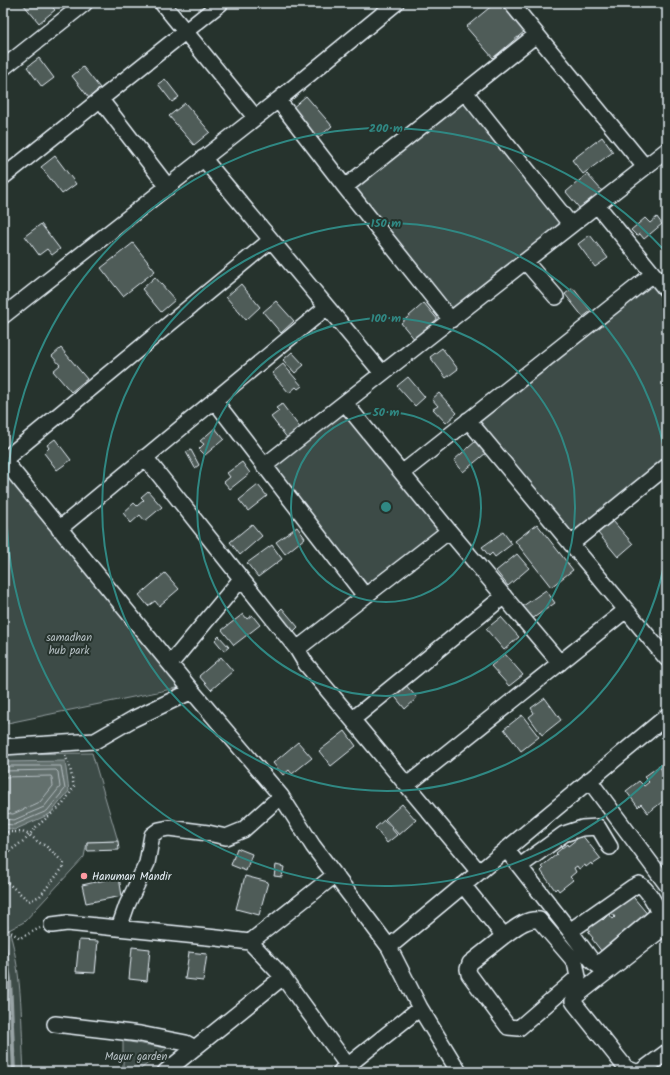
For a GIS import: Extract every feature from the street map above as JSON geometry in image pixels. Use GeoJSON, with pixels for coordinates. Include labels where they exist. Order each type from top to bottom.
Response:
{"type":"FeatureCollection","features":[{"type":"Feature","properties":{"kind":"street"},"geometry":{"type":"LineString","coordinates":[[3,68],[69,8],[85,3]]}},
{"type":"Feature","properties":{"kind":"street"},"geometry":{"type":"LineString","coordinates":[[162,3],[255,117]]}},
{"type":"Feature","properties":{"kind":"street"},"geometry":{"type":"LineString","coordinates":[[3,177],[221,3]]}},
{"type":"Feature","properties":{"kind":"street"},"geometry":{"type":"LineString","coordinates":[[3,316],[278,100],[396,3]]}},
{"type":"Feature","properties":{"kind":"street"},"geometry":{"type":"LineString","coordinates":[[511,3],[645,167]]}},
{"type":"Feature","properties":{"kind":"street"},"geometry":{"type":"LineString","coordinates":[[345,188],[536,35]]}},
{"type":"Feature","properties":{"kind":"street"},"geometry":{"type":"LineString","coordinates":[[465,92],[571,225]]}},
{"type":"Feature","properties":{"kind":"street"},"geometry":{"type":"LineString","coordinates":[[101,100],[168,187]]}},
{"type":"Feature","properties":{"kind":"street"},"geometry":{"type":"LineString","coordinates":[[278,100],[345,188],[451,320]]}},
{"type":"Feature","properties":{"kind":"street"},"geometry":{"type":"LineString","coordinates":[[264,466],[667,151]]}},
{"type":"Feature","properties":{"kind":"street"},"geometry":{"type":"LineString","coordinates":[[203,158],[382,373]]}},
{"type":"Feature","properties":{"kind":"street"},"geometry":{"type":"LineString","coordinates":[[597,205],[667,291]]}},
{"type":"Feature","properties":{"kind":"street"},"geometry":{"type":"LineString","coordinates":[[271,240],[4,459],[59,529],[171,663],[192,691],[281,796],[313,846],[389,947],[420,1008],[459,1072]]}},
{"type":"Feature","properties":{"kind":"street"},"geometry":{"type":"LineString","coordinates":[[525,261],[556,297]]}},
{"type":"Feature","properties":{"kind":"street"},"geometry":{"type":"LineString","coordinates":[[402,473],[653,274]]}},
{"type":"Feature","properties":{"kind":"street"},"geometry":{"type":"LineString","coordinates":[[59,529],[327,306]]}},
{"type":"Feature","properties":{"kind":"street"},"geometry":{"type":"LineString","coordinates":[[214,400],[365,596]]}},
{"type":"Feature","properties":{"kind":"street"},"geometry":{"type":"LineString","coordinates":[[345,403],[449,531],[560,663]]}},
{"type":"Feature","properties":{"kind":"street"},"geometry":{"type":"LineString","coordinates":[[468,420],[667,659]]}},
{"type":"Feature","properties":{"kind":"street"},"geometry":{"type":"LineString","coordinates":[[145,457],[297,649],[306,664],[479,872]]}},
{"type":"Feature","properties":{"kind":"street"},"geometry":{"type":"LineString","coordinates":[[571,544],[667,466]]}},
{"type":"Feature","properties":{"kind":"street"},"geometry":{"type":"LineString","coordinates":[[297,649],[449,531]]}},
{"type":"Feature","properties":{"kind":"street"},"geometry":{"type":"LineString","coordinates":[[171,663],[241,578]]}},
{"type":"Feature","properties":{"kind":"street"},"geometry":{"type":"LineString","coordinates":[[353,719],[504,596]]}},
{"type":"Feature","properties":{"kind":"street"},"geometry":{"type":"LineString","coordinates":[[407,785],[626,610]]}},
{"type":"Feature","properties":{"kind":"street"},"geometry":{"type":"LineString","coordinates":[[3,748],[95,741],[133,719],[192,691]]}},
{"type":"Feature","properties":{"kind":"street"},"geometry":{"type":"LineString","coordinates":[[389,947],[667,716]]}},
{"type":"Feature","properties":{"kind":"street"},"geometry":{"type":"LineString","coordinates":[[589,780],[667,885]]}},
{"type":"Feature","properties":{"kind":"street"},"geometry":{"type":"LineString","coordinates":[[119,928],[127,905],[147,863],[152,835],[159,830],[169,828],[226,837],[243,830],[281,796]]}},
{"type":"Feature","properties":{"kind":"street"},"geometry":{"type":"LineString","coordinates":[[520,866],[564,834],[582,828],[598,827],[610,847]]}},
{"type":"Feature","properties":{"kind":"street"},"geometry":{"type":"LineString","coordinates":[[506,849],[593,962],[597,965],[657,915],[657,907],[643,887],[638,884],[570,931]]}},
{"type":"Feature","properties":{"kind":"street"},"geometry":{"type":"LineString","coordinates":[[250,942],[335,875]]}},
{"type":"Feature","properties":{"kind":"street"},"geometry":{"type":"LineString","coordinates":[[463,885],[504,936]]}},
{"type":"Feature","properties":{"kind":"street"},"geometry":{"type":"LineString","coordinates":[[532,919],[539,920],[575,962],[577,968],[578,977],[519,1028],[508,1028],[469,974],[468,969],[470,963],[504,936],[532,919]]}},
{"type":"Feature","properties":{"kind":"street"},"geometry":{"type":"LineString","coordinates":[[52,925],[67,923],[250,942],[283,977],[344,1069],[420,1008]]}},
{"type":"Feature","properties":{"kind":"street"},"geometry":{"type":"LineString","coordinates":[[636,1072],[626,1068],[573,1001],[575,997],[667,925]]}},
{"type":"Feature","properties":{"kind":"street"},"geometry":{"type":"LineString","coordinates":[[165,1072],[283,977]]}},
{"type":"Feature","properties":{"kind":"street"},"geometry":{"type":"LineString","coordinates":[[55,1024],[140,1034],[186,1044],[195,1048]]}},
{"type":"Feature","properties":{"kind":"street"},"geometry":{"type":"LineString","coordinates":[[640,1072],[667,1052]]}},
{"type":"Feature","properties":{"kind":"path"},"geometry":{"type":"LineString","coordinates":[[3,856],[26,839],[36,827],[63,804],[74,787],[70,768],[60,743]]}},
{"type":"Feature","properties":{"kind":"path"},"geometry":{"type":"LineString","coordinates":[[3,832],[22,832],[30,835],[38,842],[46,846],[64,863],[62,869],[40,896],[29,901],[3,879]]}},
{"type":"Feature","properties":{"kind":"path"},"geometry":{"type":"LineString","coordinates":[[3,919],[9,931],[20,938],[41,928],[52,925]]}},
{"type":"Feature","properties":{"kind":"path"},"geometry":{"type":"LineString","coordinates":[[3,1014],[8,1072]]}},
{"type":"Feature","properties":{"kind":"green space"},"geometry":{"type":"Polygon","coordinates":[[[465,98],[566,224],[452,313],[351,188],[465,98]]]}},
{"type":"Feature","properties":{"kind":"green space"},"geometry":{"type":"Polygon","coordinates":[[[652,281],[667,299],[667,461],[575,536],[477,418],[652,281]]]}},
{"type":"Feature","properties":{"kind":"green space"},"geometry":{"type":"Polygon","coordinates":[[[343,410],[442,531],[370,588],[273,465],[343,410]]]}},
{"type":"Feature","properties":{"kind":"green space","name":"samadhan hub park"},"geometry":{"type":"Polygon","coordinates":[[[3,454],[186,686],[3,724],[3,454]]]}},
{"type":"Feature","properties":{"kind":"green space"},"geometry":{"type":"Polygon","coordinates":[[[92,753],[118,841],[87,842],[84,857],[24,922],[9,930],[14,947],[19,983],[24,1072],[3,1072],[3,754],[92,753]]]}},
{"type":"Feature","properties":{"kind":"green space","name":"Mayur garden"},"geometry":{"type":"Polygon","coordinates":[[[123,1041],[167,1048],[137,1072],[123,1072],[123,1041]]]}},
{"type":"Feature","properties":{"kind":"water"},"geometry":{"type":"Polygon","coordinates":[[[65,761],[69,791],[50,814],[14,830],[3,827],[3,762],[65,761]]]}},
{"type":"Feature","properties":{"kind":"building"},"geometry":{"type":"Polygon","coordinates":[[[49,3],[55,10],[39,23],[23,4],[49,3]]]}},
{"type":"Feature","properties":{"kind":"building"},"geometry":{"type":"Polygon","coordinates":[[[495,3],[501,3],[525,31],[493,58],[466,27],[495,3]]]}},
{"type":"Feature","properties":{"kind":"building"},"geometry":{"type":"Polygon","coordinates":[[[39,58],[54,78],[42,87],[27,67],[39,58]]]}},
{"type":"Feature","properties":{"kind":"building"},"geometry":{"type":"Polygon","coordinates":[[[83,67],[100,88],[89,98],[72,76],[83,67]]]}},
{"type":"Feature","properties":{"kind":"building"},"geometry":{"type":"Polygon","coordinates":[[[165,79],[179,97],[172,102],[158,84],[165,79]]]}},
{"type":"Feature","properties":{"kind":"building"},"geometry":{"type":"Polygon","coordinates":[[[306,96],[332,126],[317,139],[291,109],[306,96]]]}},
{"type":"Feature","properties":{"kind":"building"},"geometry":{"type":"Polygon","coordinates":[[[185,103],[210,132],[194,145],[169,116],[185,103]]]}},
{"type":"Feature","properties":{"kind":"building"},"geometry":{"type":"Polygon","coordinates":[[[602,137],[613,152],[583,174],[572,160],[602,137]]]}},
{"type":"Feature","properties":{"kind":"building"},"geometry":{"type":"Polygon","coordinates":[[[55,156],[76,184],[62,194],[41,167],[55,156]]]}},
{"type":"Feature","properties":{"kind":"building"},"geometry":{"type":"Polygon","coordinates":[[[587,174],[603,192],[581,210],[566,192],[587,174]]]}},
{"type":"Feature","properties":{"kind":"building"},"geometry":{"type":"Polygon","coordinates":[[[657,217],[662,224],[644,239],[640,234],[637,236],[631,230],[645,218],[650,223],[657,217]]]}},
{"type":"Feature","properties":{"kind":"building"},"geometry":{"type":"Polygon","coordinates":[[[41,224],[60,249],[52,255],[47,249],[39,255],[25,236],[41,224]]]}},
{"type":"Feature","properties":{"kind":"building"},"geometry":{"type":"Polygon","coordinates":[[[590,235],[608,258],[595,267],[578,244],[590,235]]]}},
{"type":"Feature","properties":{"kind":"building"},"geometry":{"type":"Polygon","coordinates":[[[133,243],[155,271],[123,296],[101,268],[133,243]]]}},
{"type":"Feature","properties":{"kind":"building"},"geometry":{"type":"Polygon","coordinates":[[[155,277],[175,300],[161,312],[142,289],[155,277]]]}},
{"type":"Feature","properties":{"kind":"building"},"geometry":{"type":"Polygon","coordinates":[[[241,284],[260,307],[246,320],[226,297],[241,284]]]}},
{"type":"Feature","properties":{"kind":"building"},"geometry":{"type":"Polygon","coordinates":[[[573,288],[591,311],[583,317],[565,294],[573,288]]]}},
{"type":"Feature","properties":{"kind":"building"},"geometry":{"type":"Polygon","coordinates":[[[276,301],[294,321],[281,333],[263,312],[276,301]]]}},
{"type":"Feature","properties":{"kind":"building"},"geometry":{"type":"Polygon","coordinates":[[[424,303],[439,321],[416,341],[401,323],[424,303]]]}},
{"type":"Feature","properties":{"kind":"building"},"geometry":{"type":"Polygon","coordinates":[[[61,348],[87,379],[71,392],[53,371],[60,365],[52,356],[61,348]]]}},
{"type":"Feature","properties":{"kind":"building"},"geometry":{"type":"Polygon","coordinates":[[[442,348],[458,369],[446,378],[430,357],[442,348]]]}},
{"type":"Feature","properties":{"kind":"building"},"geometry":{"type":"Polygon","coordinates":[[[292,352],[304,365],[295,373],[283,360],[292,352]]]}},
{"type":"Feature","properties":{"kind":"building"},"geometry":{"type":"Polygon","coordinates":[[[283,364],[302,386],[298,389],[296,387],[289,393],[272,373],[283,364]]]}},
{"type":"Feature","properties":{"kind":"building"},"geometry":{"type":"Polygon","coordinates":[[[408,377],[425,397],[415,406],[397,386],[408,377]]]}},
{"type":"Feature","properties":{"kind":"building"},"geometry":{"type":"Polygon","coordinates":[[[439,393],[457,413],[446,423],[433,409],[438,406],[432,399],[439,393]]]}},
{"type":"Feature","properties":{"kind":"building"},"geometry":{"type":"Polygon","coordinates":[[[282,404],[301,429],[288,439],[271,417],[279,411],[276,408],[282,404]]]}},
{"type":"Feature","properties":{"kind":"building"},"geometry":{"type":"Polygon","coordinates":[[[215,428],[224,439],[205,455],[199,449],[204,444],[200,441],[215,428]]]}},
{"type":"Feature","properties":{"kind":"building"},"geometry":{"type":"Polygon","coordinates":[[[55,439],[71,460],[57,470],[44,453],[49,448],[47,445],[55,439]]]}},
{"type":"Feature","properties":{"kind":"building"},"geometry":{"type":"Polygon","coordinates":[[[476,441],[486,453],[463,472],[454,460],[476,441]]]}},
{"type":"Feature","properties":{"kind":"building"},"geometry":{"type":"Polygon","coordinates":[[[191,450],[199,465],[195,468],[186,452],[191,450]]]}},
{"type":"Feature","properties":{"kind":"building"},"geometry":{"type":"Polygon","coordinates":[[[242,462],[250,473],[230,489],[224,482],[230,477],[227,473],[242,462]]]}},
{"type":"Feature","properties":{"kind":"building"},"geometry":{"type":"Polygon","coordinates":[[[258,485],[267,496],[248,511],[239,500],[258,485]]]}},
{"type":"Feature","properties":{"kind":"building"},"geometry":{"type":"Polygon","coordinates":[[[148,491],[162,507],[145,521],[140,515],[131,523],[123,513],[134,503],[137,506],[144,500],[141,497],[148,491]]]}},
{"type":"Feature","properties":{"kind":"building"},"geometry":{"type":"Polygon","coordinates":[[[613,521],[633,544],[618,557],[598,533],[613,521]]]}},
{"type":"Feature","properties":{"kind":"building"},"geometry":{"type":"Polygon","coordinates":[[[252,524],[262,536],[240,555],[230,542],[252,524]]]}},
{"type":"Feature","properties":{"kind":"building"},"geometry":{"type":"Polygon","coordinates":[[[537,524],[573,570],[551,587],[515,541],[537,524]]]}},
{"type":"Feature","properties":{"kind":"building"},"geometry":{"type":"Polygon","coordinates":[[[297,527],[305,538],[285,554],[276,542],[297,527]]]}},
{"type":"Feature","properties":{"kind":"building"},"geometry":{"type":"Polygon","coordinates":[[[503,532],[512,544],[495,557],[492,553],[489,556],[482,547],[503,532]]]}},
{"type":"Feature","properties":{"kind":"building"},"geometry":{"type":"Polygon","coordinates":[[[272,545],[282,559],[258,577],[247,563],[272,545]]]}},
{"type":"Feature","properties":{"kind":"building"},"geometry":{"type":"Polygon","coordinates":[[[517,554],[529,568],[508,586],[496,571],[517,554]]]}},
{"type":"Feature","properties":{"kind":"building"},"geometry":{"type":"Polygon","coordinates":[[[165,573],[179,589],[159,606],[155,601],[148,606],[139,595],[165,573]]]}},
{"type":"Feature","properties":{"kind":"building"},"geometry":{"type":"Polygon","coordinates":[[[546,590],[555,603],[532,619],[523,606],[546,590]]]}},
{"type":"Feature","properties":{"kind":"building"},"geometry":{"type":"Polygon","coordinates":[[[282,608],[298,627],[292,633],[276,614],[282,608]]]}},
{"type":"Feature","properties":{"kind":"building"},"geometry":{"type":"Polygon","coordinates":[[[243,614],[247,619],[252,615],[260,625],[234,645],[222,630],[243,614]]]}},
{"type":"Feature","properties":{"kind":"building"},"geometry":{"type":"Polygon","coordinates":[[[501,617],[519,637],[504,650],[486,629],[501,617]]]}},
{"type":"Feature","properties":{"kind":"building"},"geometry":{"type":"Polygon","coordinates":[[[219,636],[229,647],[224,651],[215,640],[219,636]]]}},
{"type":"Feature","properties":{"kind":"building"},"geometry":{"type":"Polygon","coordinates":[[[505,654],[523,675],[509,686],[491,666],[505,654]]]}},
{"type":"Feature","properties":{"kind":"building"},"geometry":{"type":"Polygon","coordinates":[[[221,657],[233,671],[211,690],[199,676],[221,657]]]}},
{"type":"Feature","properties":{"kind":"building"},"geometry":{"type":"Polygon","coordinates":[[[404,683],[417,698],[405,709],[392,693],[404,683]]]}},
{"type":"Feature","properties":{"kind":"building"},"geometry":{"type":"Polygon","coordinates":[[[545,698],[561,720],[542,735],[529,717],[534,713],[531,708],[545,698]]]}},
{"type":"Feature","properties":{"kind":"building"},"geometry":{"type":"Polygon","coordinates":[[[522,715],[539,737],[521,751],[504,729],[522,715]]]}},
{"type":"Feature","properties":{"kind":"building"},"geometry":{"type":"Polygon","coordinates":[[[345,731],[356,746],[331,766],[319,751],[345,731]]]}},
{"type":"Feature","properties":{"kind":"building"},"geometry":{"type":"Polygon","coordinates":[[[298,742],[312,758],[292,774],[289,770],[283,775],[273,763],[298,742]]]}},
{"type":"Feature","properties":{"kind":"building"},"geometry":{"type":"Polygon","coordinates":[[[659,766],[667,777],[667,798],[648,813],[641,804],[638,807],[626,791],[639,781],[644,786],[649,782],[644,777],[659,766]]]}},
{"type":"Feature","properties":{"kind":"building"},"geometry":{"type":"Polygon","coordinates":[[[402,804],[416,820],[399,835],[385,819],[402,804]]]}},
{"type":"Feature","properties":{"kind":"building"},"geometry":{"type":"Polygon","coordinates":[[[384,820],[397,835],[387,843],[375,828],[384,820]]]}},
{"type":"Feature","properties":{"kind":"building"},"geometry":{"type":"Polygon","coordinates":[[[667,828],[667,841],[661,833],[667,828]]]}},
{"type":"Feature","properties":{"kind":"building"},"geometry":{"type":"Polygon","coordinates":[[[582,835],[601,859],[586,867],[585,865],[579,869],[577,866],[574,868],[576,872],[570,877],[573,880],[559,891],[557,888],[555,890],[541,871],[543,869],[541,867],[567,844],[568,846],[582,835]]]}},
{"type":"Feature","properties":{"kind":"building"},"geometry":{"type":"Polygon","coordinates":[[[118,841],[119,850],[87,851],[87,842],[118,841]]]}},
{"type":"Feature","properties":{"kind":"building"},"geometry":{"type":"Polygon","coordinates":[[[237,848],[252,854],[246,871],[231,865],[237,848]]]}},
{"type":"Feature","properties":{"kind":"building"},"geometry":{"type":"Polygon","coordinates":[[[276,865],[284,867],[282,877],[274,876],[276,865]]]}},
{"type":"Feature","properties":{"kind":"building"},"geometry":{"type":"Polygon","coordinates":[[[245,876],[268,882],[259,915],[236,909],[245,876]]]}},
{"type":"Feature","properties":{"kind":"building"},"geometry":{"type":"Polygon","coordinates":[[[119,877],[122,896],[86,903],[82,885],[119,877]]]}},
{"type":"Feature","properties":{"kind":"building"},"geometry":{"type":"Polygon","coordinates":[[[629,892],[649,916],[602,952],[592,939],[593,938],[588,932],[590,931],[587,927],[601,918],[603,920],[609,914],[613,919],[615,917],[611,912],[617,908],[615,906],[629,892]]]}},
{"type":"Feature","properties":{"kind":"building"},"geometry":{"type":"Polygon","coordinates":[[[79,940],[98,941],[95,973],[76,972],[79,940]]]}},
{"type":"Feature","properties":{"kind":"building"},"geometry":{"type":"Polygon","coordinates":[[[132,947],[150,949],[147,981],[129,979],[132,947]]]}},
{"type":"Feature","properties":{"kind":"building"},"geometry":{"type":"Polygon","coordinates":[[[189,952],[207,954],[203,981],[185,979],[189,952]]]}},
{"type":"Feature","properties":{"kind":"waterway"},"geometry":{"type":"LineString","coordinates":[[3,934],[10,979],[14,1072]]}},
{"type":"Feature","properties":{"kind":"place","name":"Hanuman Mandir"},"geometry":{"type":"Point","coordinates":[84,876]}}]}
